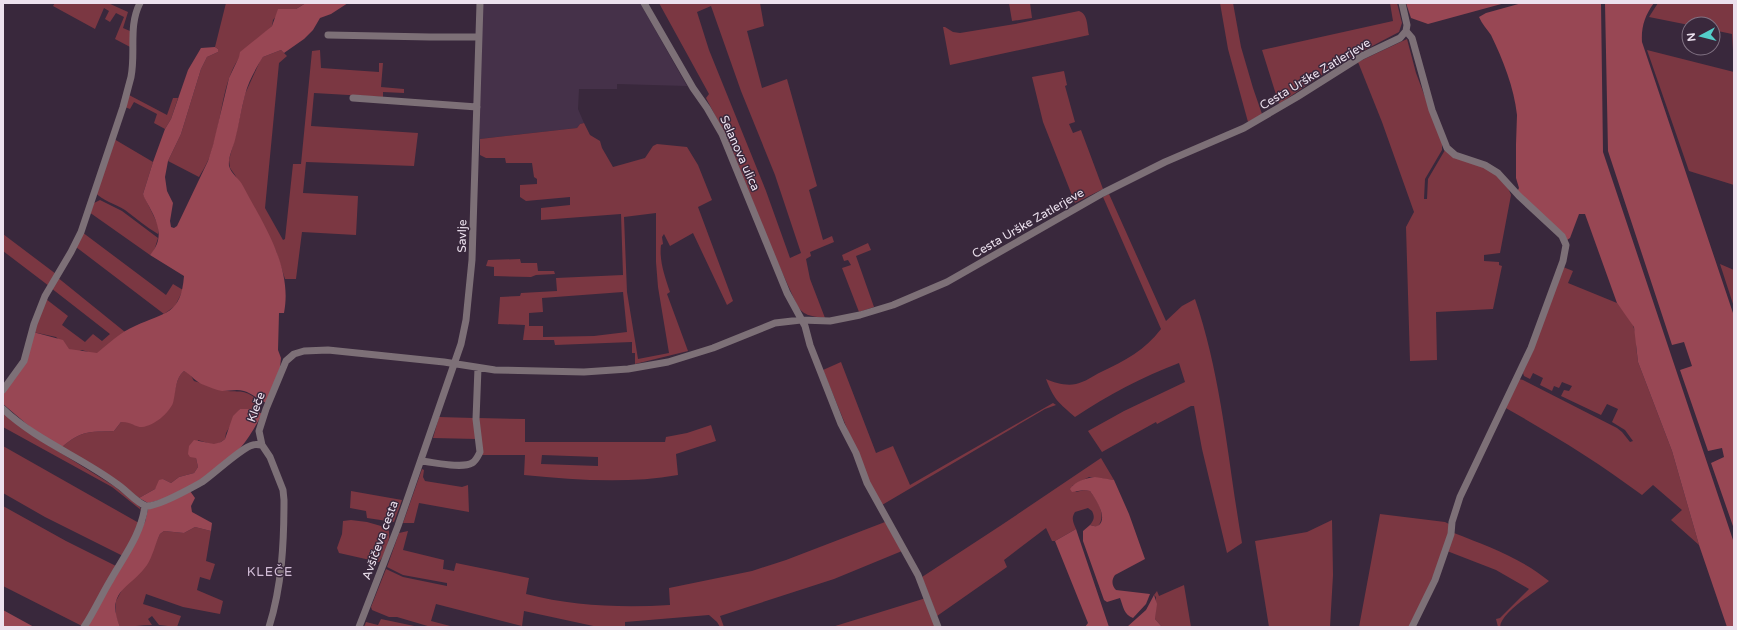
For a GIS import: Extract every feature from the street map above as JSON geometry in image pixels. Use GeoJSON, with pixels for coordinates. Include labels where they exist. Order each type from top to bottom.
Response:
{"type":"FeatureCollection","features":[{"type":"Feature","properties":{"kind":"street"},"geometry":{"type":"LineString","coordinates":[[3,390],[24,361],[34,324],[45,296],[71,252],[84,223],[131,77],[133,26],[136,10],[140,3]]}},
{"type":"Feature","properties":{"kind":"street","name":"Savlje"},"geometry":{"type":"LineString","coordinates":[[454,363],[464,330],[471,286],[480,3]]}},
{"type":"Feature","properties":{"kind":"street","name":"Selanova ulica"},"geometry":{"type":"LineString","coordinates":[[644,3],[692,88],[707,108],[722,134],[787,293],[801,320],[841,424],[856,453],[867,483],[918,575],[938,627]]}},
{"type":"Feature","properties":{"kind":"street"},"geometry":{"type":"LineString","coordinates":[[1402,3],[1407,18],[1406,31],[1412,38],[1432,110],[1447,148],[1455,155],[1485,165],[1498,173],[1519,196],[1562,236],[1566,245],[1566,254],[1531,348],[1460,497],[1452,522],[1451,534],[1435,580],[1412,627]]}},
{"type":"Feature","properties":{"kind":"street","name":"Cesta Urške Zatlerjeve"},"geometry":{"type":"LineString","coordinates":[[454,363],[478,368],[584,372],[638,368],[668,362],[714,348],[775,322],[801,320],[830,321],[860,315],[893,305],[947,282],[1103,193],[1165,162],[1244,128],[1362,56],[1400,38],[1406,31]]}},
{"type":"Feature","properties":{"kind":"street"},"geometry":{"type":"LineString","coordinates":[[328,35],[478,37]]}},
{"type":"Feature","properties":{"kind":"street"},"geometry":{"type":"LineString","coordinates":[[353,98],[477,107]]}},
{"type":"Feature","properties":{"kind":"street","name":"Kleče"},"geometry":{"type":"LineString","coordinates":[[269,627],[276,604],[281,570],[284,500],[283,490],[270,457],[262,445],[259,431],[286,362],[294,354],[304,351],[328,350],[454,363]]}},
{"type":"Feature","properties":{"kind":"street","name":"Avšičeva cesta"},"geometry":{"type":"LineString","coordinates":[[360,627],[421,461],[454,363]]}},
{"type":"Feature","properties":{"kind":"street"},"geometry":{"type":"LineString","coordinates":[[421,461],[463,466],[472,463],[478,457],[480,452],[476,401],[478,368]]}},
{"type":"Feature","properties":{"kind":"street"},"geometry":{"type":"LineString","coordinates":[[3,409],[12,418],[45,441],[117,483],[145,506],[152,506],[164,501],[202,482],[244,448],[253,445],[262,445]]}},
{"type":"Feature","properties":{"kind":"street"},"geometry":{"type":"LineString","coordinates":[[84,627],[114,574],[131,548],[144,514],[145,506]]}},
{"type":"Feature","properties":{"kind":"shaded area"},"geometry":{"type":"Polygon","coordinates":[[[55,3],[108,3],[128,12],[123,28],[130,31],[132,48],[115,39],[124,17],[116,13],[110,22],[105,19],[109,11],[104,8],[95,29],[53,6],[55,3]]]}},
{"type":"Feature","properties":{"kind":"shaded area"},"geometry":{"type":"Polygon","coordinates":[[[226,3],[306,3],[296,9],[282,9],[273,20],[272,26],[242,53],[229,78],[212,150],[199,177],[168,161],[181,134],[201,69],[207,57],[218,52],[218,49],[215,47],[226,3]]]}},
{"type":"Feature","properties":{"kind":"shaded area"},"geometry":{"type":"Polygon","coordinates":[[[306,3],[348,3],[331,14],[320,18],[313,30],[304,39],[284,53],[281,50],[263,57],[252,75],[246,90],[229,163],[230,169],[242,183],[267,231],[274,246],[284,279],[286,296],[284,313],[279,313],[278,350],[281,358],[280,368],[266,403],[244,391],[222,391],[204,385],[184,371],[177,381],[171,407],[156,422],[147,426],[142,427],[127,422],[121,422],[114,431],[86,433],[75,437],[62,447],[36,432],[3,404],[3,394],[25,362],[33,332],[63,340],[69,349],[97,353],[125,331],[170,310],[179,298],[184,276],[150,255],[155,248],[159,233],[155,218],[143,194],[153,162],[165,129],[171,119],[188,70],[201,48],[215,47],[218,49],[218,52],[207,57],[201,69],[181,134],[168,161],[165,177],[167,191],[173,203],[170,221],[171,227],[174,228],[177,226],[208,161],[229,78],[240,52],[272,26],[278,9],[296,9],[306,3]]]}},
{"type":"Feature","properties":{"kind":"shaded area"},"geometry":{"type":"Polygon","coordinates":[[[482,3],[640,3],[687,86],[617,84],[617,89],[579,89],[578,109],[584,123],[580,124],[577,128],[480,139],[479,112],[482,3]]]}},
{"type":"Feature","properties":{"kind":"shaded area"},"geometry":{"type":"Polygon","coordinates":[[[659,3],[760,3],[764,26],[747,31],[762,88],[787,79],[817,186],[809,190],[823,240],[832,236],[834,242],[810,252],[811,256],[806,259],[810,279],[825,318],[808,315],[801,311],[798,307],[772,250],[730,144],[706,98],[709,94],[659,3]],[[711,6],[697,12],[709,50],[766,191],[790,258],[801,253],[775,175],[741,91],[711,6]]]}},
{"type":"Feature","properties":{"kind":"shaded area"},"geometry":{"type":"Polygon","coordinates":[[[1009,3],[1030,3],[1032,18],[1012,21],[1009,3]]]}},
{"type":"Feature","properties":{"kind":"shaded area"},"geometry":{"type":"Polygon","coordinates":[[[1220,3],[1233,3],[1241,47],[1262,114],[1248,122],[1228,49],[1220,3]]]}},
{"type":"Feature","properties":{"kind":"shaded area"},"geometry":{"type":"Polygon","coordinates":[[[1390,3],[1397,3],[1402,23],[1399,32],[1338,64],[1279,104],[1262,50],[1393,21],[1390,3]]]}},
{"type":"Feature","properties":{"kind":"shaded area"},"geometry":{"type":"Polygon","coordinates":[[[1406,3],[1505,3],[1428,24],[1411,18],[1406,3]]]}},
{"type":"Feature","properties":{"kind":"shaded area"},"geometry":{"type":"Polygon","coordinates":[[[1522,3],[1601,3],[1603,152],[1734,543],[1734,627],[1727,627],[1699,545],[1672,451],[1638,362],[1634,327],[1617,303],[1585,214],[1579,214],[1570,238],[1567,240],[1517,192],[1519,188],[1516,178],[1516,105],[1504,64],[1491,35],[1479,17],[1486,13],[1522,3]]]}},
{"type":"Feature","properties":{"kind":"shaded area"},"geometry":{"type":"Polygon","coordinates":[[[1605,3],[1654,3],[1644,21],[1642,42],[1734,316],[1734,529],[1711,463],[1724,457],[1722,448],[1708,451],[1680,370],[1692,366],[1684,342],[1672,345],[1608,151],[1605,3]]]}},
{"type":"Feature","properties":{"kind":"shaded area"},"geometry":{"type":"Polygon","coordinates":[[[1658,3],[1734,3],[1734,66],[1732,34],[1721,32],[1721,16],[1681,16],[1681,23],[1649,17],[1658,3]]]}},
{"type":"Feature","properties":{"kind":"shaded area"},"geometry":{"type":"Polygon","coordinates":[[[1079,11],[1086,18],[1089,35],[950,65],[943,27],[953,32],[960,33],[1079,11]]]}},
{"type":"Feature","properties":{"kind":"shaded area"},"geometry":{"type":"Polygon","coordinates":[[[1407,39],[1416,73],[1442,142],[1442,150],[1425,179],[1424,199],[1427,199],[1428,179],[1445,150],[1484,166],[1493,172],[1501,178],[1511,195],[1500,253],[1484,255],[1484,261],[1499,262],[1499,265],[1502,266],[1493,309],[1436,312],[1437,360],[1410,361],[1406,227],[1414,212],[1382,122],[1358,62],[1407,39]]]}},
{"type":"Feature","properties":{"kind":"shaded area"},"geometry":{"type":"Polygon","coordinates":[[[281,50],[287,56],[279,63],[265,208],[283,240],[285,239],[293,164],[301,164],[312,51],[320,50],[321,68],[379,72],[379,63],[383,63],[381,87],[404,89],[404,93],[383,92],[383,97],[314,93],[311,126],[418,133],[414,166],[306,162],[303,193],[358,196],[356,235],[302,232],[296,279],[285,279],[276,251],[230,168],[229,160],[245,94],[260,61],[263,57],[281,50]]]}},
{"type":"Feature","properties":{"kind":"shaded area"},"geometry":{"type":"Polygon","coordinates":[[[1647,50],[1734,72],[1734,185],[1689,171],[1647,50]]]}},
{"type":"Feature","properties":{"kind":"shaded area"},"geometry":{"type":"Polygon","coordinates":[[[1064,71],[1067,85],[1065,86],[1075,122],[1069,124],[1073,133],[1081,130],[1103,189],[1075,203],[1043,122],[1032,77],[1064,71]]]}},
{"type":"Feature","properties":{"kind":"shaded area"},"geometry":{"type":"Polygon","coordinates":[[[129,95],[167,115],[173,98],[178,98],[171,119],[165,129],[154,123],[157,114],[134,102],[130,109],[125,107],[129,95]]]}},
{"type":"Feature","properties":{"kind":"shaded area"},"geometry":{"type":"Polygon","coordinates":[[[584,123],[590,135],[600,141],[602,148],[613,167],[645,158],[653,146],[657,144],[687,147],[698,165],[712,200],[698,207],[733,301],[727,305],[693,233],[670,246],[664,234],[662,237],[663,244],[661,245],[661,257],[670,292],[667,294],[688,351],[635,364],[635,353],[632,353],[632,342],[555,345],[554,340],[523,340],[525,325],[498,324],[500,297],[520,296],[521,293],[557,291],[556,278],[623,275],[621,214],[541,220],[541,208],[570,205],[570,197],[526,201],[520,197],[520,185],[537,184],[537,179],[534,177],[532,163],[506,163],[505,158],[486,158],[480,155],[480,139],[577,128],[580,124],[584,123]],[[656,213],[624,217],[627,292],[638,359],[669,353],[658,287],[656,262],[656,213]],[[623,292],[542,298],[543,312],[529,313],[529,326],[543,326],[543,337],[594,336],[627,332],[623,292]]]}},
{"type":"Feature","properties":{"kind":"shaded area"},"geometry":{"type":"Polygon","coordinates":[[[114,139],[153,162],[143,194],[159,227],[158,234],[125,210],[105,200],[96,193],[114,139]]]}},
{"type":"Feature","properties":{"kind":"shaded area"},"geometry":{"type":"Polygon","coordinates":[[[1109,194],[1166,321],[1182,306],[1195,299],[1212,359],[1218,390],[1242,543],[1227,553],[1202,449],[1194,406],[1191,406],[1157,424],[1156,422],[1102,452],[1088,431],[1124,411],[1185,382],[1179,363],[1126,387],[1075,417],[1058,401],[1046,379],[1057,383],[1072,385],[1083,382],[1134,354],[1148,343],[1161,329],[1103,197],[1109,194]]]}},
{"type":"Feature","properties":{"kind":"shaded area"},"geometry":{"type":"Polygon","coordinates":[[[100,200],[122,211],[158,238],[154,251],[150,255],[89,212],[92,204],[100,200]]]}},
{"type":"Feature","properties":{"kind":"shaded area"},"geometry":{"type":"Polygon","coordinates":[[[82,232],[166,295],[173,284],[183,290],[175,306],[164,314],[76,247],[82,232]]]}},
{"type":"Feature","properties":{"kind":"shaded area"},"geometry":{"type":"Polygon","coordinates":[[[3,234],[56,274],[49,286],[3,251],[3,234]]]}},
{"type":"Feature","properties":{"kind":"shaded area"},"geometry":{"type":"Polygon","coordinates":[[[868,243],[871,250],[856,256],[874,307],[859,312],[842,268],[851,265],[848,260],[844,261],[842,255],[868,243]]]}},
{"type":"Feature","properties":{"kind":"shaded area"},"geometry":{"type":"Polygon","coordinates":[[[520,259],[521,263],[537,263],[538,271],[554,271],[555,274],[536,275],[531,277],[494,276],[494,267],[486,266],[488,260],[520,259]]]}},
{"type":"Feature","properties":{"kind":"shaded area"},"geometry":{"type":"Polygon","coordinates":[[[1720,264],[1734,270],[1734,307],[1720,264]]]}},
{"type":"Feature","properties":{"kind":"shaded area"},"geometry":{"type":"Polygon","coordinates":[[[1563,267],[1573,271],[1568,283],[1617,303],[1632,322],[1636,335],[1638,362],[1672,451],[1699,545],[1671,520],[1682,510],[1653,485],[1642,495],[1609,471],[1504,407],[1519,379],[1523,380],[1617,428],[1630,442],[1633,441],[1625,430],[1612,422],[1618,409],[1607,404],[1601,415],[1561,396],[1564,390],[1569,391],[1572,386],[1562,382],[1559,388],[1554,386],[1552,391],[1540,385],[1543,378],[1533,373],[1530,379],[1524,376],[1523,373],[1563,267]]]}},
{"type":"Feature","properties":{"kind":"shaded area"},"geometry":{"type":"Polygon","coordinates":[[[57,277],[125,332],[98,353],[91,353],[82,350],[77,352],[68,349],[56,337],[33,332],[46,299],[68,316],[62,325],[85,342],[93,334],[102,341],[110,334],[51,288],[57,277]]]}},
{"type":"Feature","properties":{"kind":"shaded area"},"geometry":{"type":"Polygon","coordinates":[[[841,362],[876,453],[893,446],[910,485],[1053,403],[1056,405],[1045,409],[882,505],[869,482],[823,370],[841,362]]]}},
{"type":"Feature","properties":{"kind":"shaded area"},"geometry":{"type":"Polygon","coordinates":[[[184,371],[190,374],[194,381],[215,388],[246,393],[257,399],[253,409],[240,409],[226,433],[225,439],[221,442],[214,445],[198,440],[196,458],[198,467],[194,473],[179,477],[171,483],[163,479],[155,489],[139,498],[125,487],[62,447],[75,437],[86,433],[114,431],[121,422],[127,421],[134,425],[172,404],[177,382],[184,371]]]}},
{"type":"Feature","properties":{"kind":"shaded area"},"geometry":{"type":"Polygon","coordinates":[[[240,409],[253,409],[262,414],[247,439],[228,460],[207,476],[170,496],[148,503],[139,498],[155,489],[159,480],[163,479],[171,483],[179,477],[194,473],[198,467],[196,458],[190,457],[188,454],[189,446],[194,440],[214,444],[221,442],[225,439],[233,416],[240,409]]]}},
{"type":"Feature","properties":{"kind":"shaded area"},"geometry":{"type":"Polygon","coordinates":[[[3,413],[35,437],[114,486],[140,507],[141,510],[112,487],[3,427],[3,413]]]}},
{"type":"Feature","properties":{"kind":"shaded area"},"geometry":{"type":"Polygon","coordinates":[[[439,417],[474,418],[477,439],[433,438],[439,417]]]}},
{"type":"Feature","properties":{"kind":"shaded area"},"geometry":{"type":"Polygon","coordinates":[[[478,418],[525,419],[525,442],[665,442],[666,437],[687,433],[711,425],[716,441],[676,454],[678,475],[640,480],[582,480],[524,475],[525,455],[482,455],[478,418]],[[542,455],[541,464],[598,466],[598,457],[542,455]]]}},
{"type":"Feature","properties":{"kind":"shaded area"},"geometry":{"type":"Polygon","coordinates":[[[3,446],[139,523],[123,556],[45,517],[3,493],[3,446]]]}},
{"type":"Feature","properties":{"kind":"shaded area"},"geometry":{"type":"Polygon","coordinates":[[[1101,458],[1114,480],[1089,477],[1072,486],[1076,492],[1084,490],[1090,491],[1101,512],[1101,522],[1098,526],[1090,525],[1094,517],[1092,511],[1088,508],[1075,512],[1073,520],[1076,529],[1055,541],[1052,541],[1046,528],[1004,560],[1007,567],[937,616],[922,577],[1101,458]]]}},
{"type":"Feature","properties":{"kind":"shaded area"},"geometry":{"type":"Polygon","coordinates":[[[422,469],[424,470],[423,477],[425,481],[462,487],[468,485],[469,512],[419,503],[414,523],[403,523],[422,469]]]}},
{"type":"Feature","properties":{"kind":"shaded area"},"geometry":{"type":"Polygon","coordinates":[[[1095,477],[1114,480],[1129,514],[1145,559],[1115,575],[1113,579],[1113,585],[1116,590],[1150,594],[1146,604],[1133,618],[1126,612],[1120,598],[1107,602],[1104,600],[1083,541],[1083,531],[1090,525],[1096,526],[1101,522],[1102,517],[1100,508],[1090,491],[1084,490],[1072,492],[1070,489],[1081,480],[1095,477]]]}},
{"type":"Feature","properties":{"kind":"shaded area"},"geometry":{"type":"Polygon","coordinates":[[[190,491],[195,498],[191,506],[192,512],[212,523],[211,531],[195,527],[184,533],[164,531],[160,534],[147,565],[117,597],[116,615],[120,627],[87,627],[145,522],[148,509],[190,491]]]}},
{"type":"Feature","properties":{"kind":"shaded area"},"geometry":{"type":"Polygon","coordinates":[[[351,491],[402,500],[394,522],[367,518],[366,511],[350,508],[351,491]]]}},
{"type":"Feature","properties":{"kind":"shaded area"},"geometry":{"type":"Polygon","coordinates":[[[3,506],[66,541],[116,566],[82,626],[3,586],[3,506]]]}},
{"type":"Feature","properties":{"kind":"shaded area"},"geometry":{"type":"Polygon","coordinates":[[[1380,514],[1445,522],[1449,524],[1450,530],[1440,560],[1411,627],[1359,627],[1380,514]]]}},
{"type":"Feature","properties":{"kind":"shaded area"},"geometry":{"type":"Polygon","coordinates":[[[351,520],[367,522],[388,528],[389,536],[387,546],[384,555],[379,562],[339,553],[337,548],[342,534],[343,521],[351,520]]]}},
{"type":"Feature","properties":{"kind":"shaded area"},"geometry":{"type":"Polygon","coordinates":[[[1332,520],[1333,575],[1330,627],[1269,627],[1255,541],[1307,532],[1332,520]]]}},
{"type":"Feature","properties":{"kind":"shaded area"},"geometry":{"type":"Polygon","coordinates":[[[885,522],[902,551],[834,579],[720,616],[724,627],[720,627],[709,615],[625,622],[625,627],[598,627],[524,611],[522,626],[436,604],[431,621],[454,627],[431,627],[397,617],[389,617],[372,610],[371,607],[386,569],[403,577],[447,586],[447,583],[403,575],[387,567],[399,533],[408,531],[403,550],[444,560],[443,569],[454,571],[456,563],[529,578],[526,594],[544,598],[579,604],[633,606],[670,605],[669,588],[752,571],[786,560],[885,522]]]}},
{"type":"Feature","properties":{"kind":"shaded area"},"geometry":{"type":"Polygon","coordinates":[[[195,527],[211,531],[206,561],[215,564],[210,580],[200,577],[197,590],[223,601],[220,614],[183,607],[146,594],[143,604],[181,616],[177,627],[159,625],[152,616],[148,619],[152,625],[120,627],[116,617],[116,601],[123,588],[155,544],[160,534],[164,531],[184,533],[195,527]]]}},
{"type":"Feature","properties":{"kind":"shaded area"},"geometry":{"type":"Polygon","coordinates":[[[1076,529],[1109,627],[1085,627],[1088,623],[1055,541],[1076,529]]]}},
{"type":"Feature","properties":{"kind":"shaded area"},"geometry":{"type":"Polygon","coordinates":[[[1454,533],[1515,559],[1549,581],[1513,608],[1506,615],[1500,627],[1498,627],[1496,619],[1500,618],[1529,589],[1496,570],[1447,551],[1454,533]]]}},
{"type":"Feature","properties":{"kind":"shaded area"},"geometry":{"type":"Polygon","coordinates":[[[1184,585],[1191,627],[1162,627],[1155,619],[1156,597],[1154,595],[1157,591],[1159,596],[1184,585]]]}},
{"type":"Feature","properties":{"kind":"shaded area"},"geometry":{"type":"Polygon","coordinates":[[[1154,595],[1157,604],[1155,619],[1162,627],[1127,627],[1146,610],[1154,595]]]}},
{"type":"Feature","properties":{"kind":"shaded area"},"geometry":{"type":"Polygon","coordinates":[[[926,598],[935,627],[832,627],[926,598]]]}},
{"type":"Feature","properties":{"kind":"shaded area"},"geometry":{"type":"Polygon","coordinates":[[[3,610],[34,627],[3,627],[3,610]]]}},
{"type":"Feature","properties":{"kind":"shaded area"},"geometry":{"type":"Polygon","coordinates":[[[381,619],[419,627],[364,627],[366,622],[378,625],[381,619]]]}},
{"type":"Feature","properties":{"kind":"district","name":"KLEČE"},"geometry":{"type":"Point","coordinates":[270,572]}}]}
